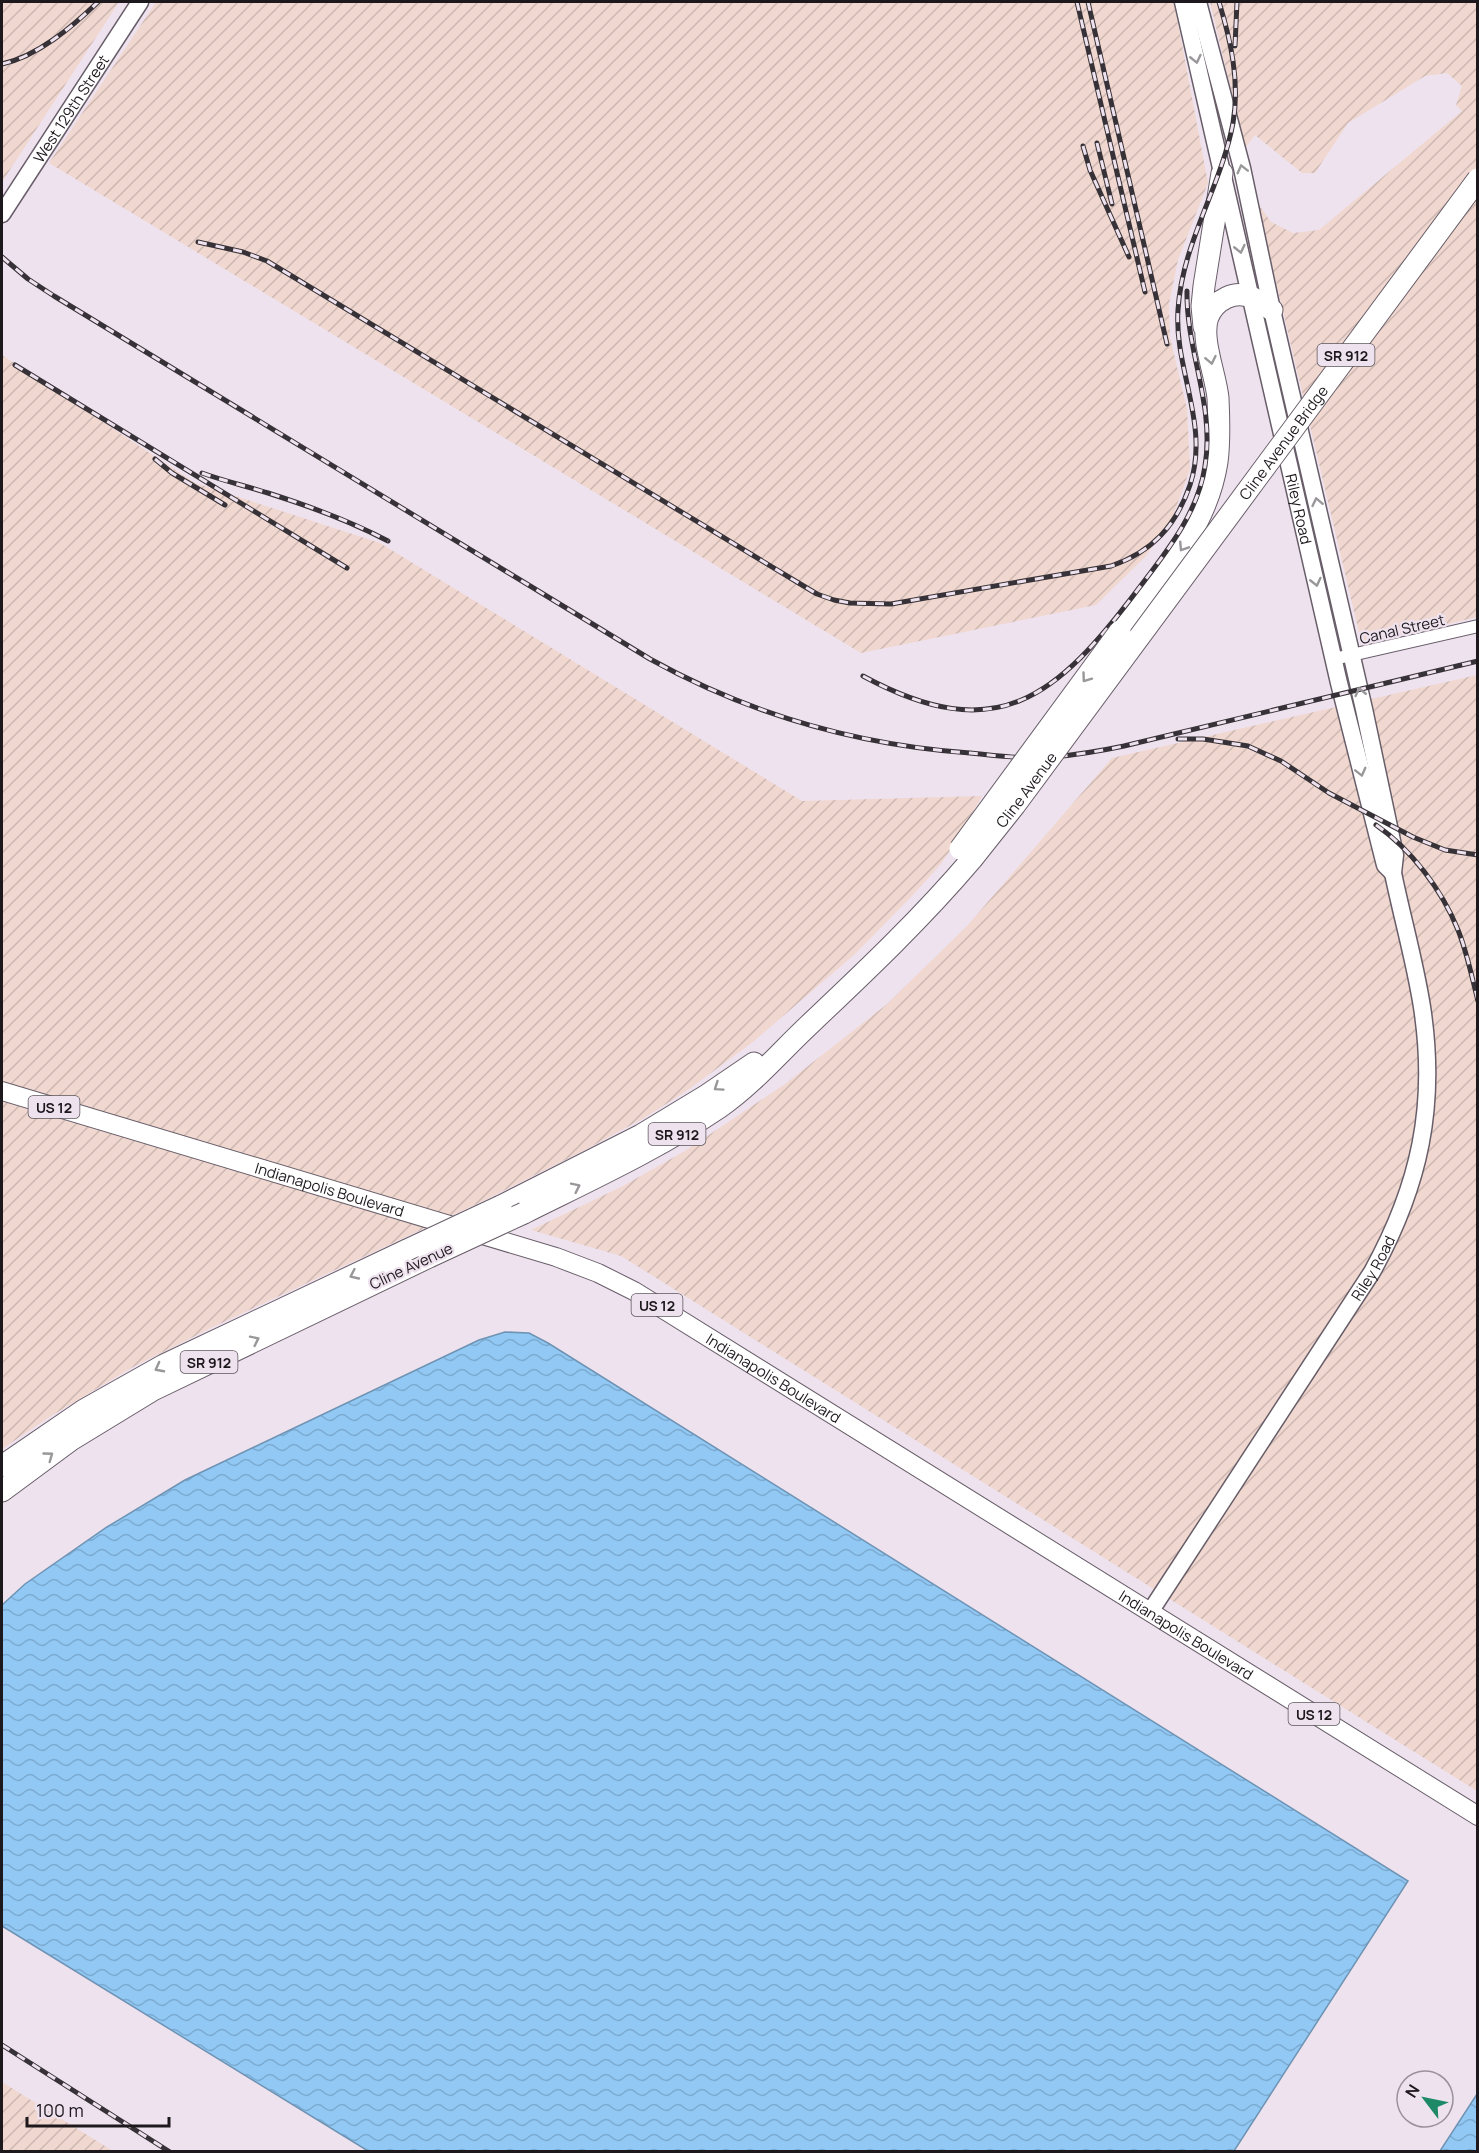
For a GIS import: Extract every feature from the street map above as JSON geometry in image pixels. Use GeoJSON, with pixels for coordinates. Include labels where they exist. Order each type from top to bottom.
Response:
{"type":"FeatureCollection","features":[{"type":"Feature","properties":{"kind":"highway"},"geometry":{"type":"LineString","coordinates":[[766,1054],[853,972],[925,893],[966,854],[1120,631],[1181,551],[1200,516],[1211,487],[1217,461],[1219,420],[1217,388],[1202,316],[1204,286],[1222,173]]}},
{"type":"Feature","properties":{"kind":"highway","name":"Cline Avenue Bridge"},"geometry":{"type":"LineString","coordinates":[[1216,531],[1478,179]]}},
{"type":"Feature","properties":{"kind":"highway"},"geometry":{"type":"LineString","coordinates":[[1205,331],[1208,318],[1222,299],[1239,295],[1251,296],[1272,310]]}},
{"type":"Feature","properties":{"kind":"highway","name":"Cline Avenue"},"geometry":{"type":"LineString","coordinates":[[2,1491],[71,1440],[153,1390],[524,1213],[654,1148],[722,1106],[760,1073],[907,930],[966,854],[1029,786],[1216,531]]}},
{"type":"Feature","properties":{"kind":"highway","name":"Cline Avenue"},"geometry":{"type":"LineString","coordinates":[[2,1466],[61,1425],[125,1386],[202,1346],[501,1206],[655,1127],[707,1095],[809,1025]]}},
{"type":"Feature","properties":{"kind":"main road","name":"West 129th Street"},"geometry":{"type":"LineString","coordinates":[[2,214],[140,2]]}},
{"type":"Feature","properties":{"kind":"main road","name":"Riley Road"},"geometry":{"type":"LineString","coordinates":[[1183,2],[1334,659],[1385,865],[1393,873]]}},
{"type":"Feature","properties":{"kind":"main road","name":"Riley Road"},"geometry":{"type":"LineString","coordinates":[[1150,1612],[1372,1272],[1391,1236],[1410,1190],[1422,1136],[1427,1094],[1427,1060],[1422,1004],[1393,873],[1394,850],[1242,168],[1198,2]]}},
{"type":"Feature","properties":{"kind":"main road","name":"Indianapolis Boulevard"},"geometry":{"type":"LineString","coordinates":[[2,1091],[556,1257],[598,1273],[634,1291],[1478,1816]]}},
{"type":"Feature","properties":{"kind":"street","name":"Canal Street"},"geometry":{"type":"LineString","coordinates":[[1334,659],[1478,626]]}},
{"type":"Feature","properties":{"kind":"shaded area"},"geometry":{"type":"Polygon","coordinates":[[[2,2],[119,2],[2,182],[2,2]]]}},
{"type":"Feature","properties":{"kind":"shaded area"},"geometry":{"type":"Polygon","coordinates":[[[156,2],[1174,2],[1208,183],[1178,260],[1169,304],[1170,337],[1187,409],[1190,469],[1171,522],[1144,558],[1096,605],[861,653],[49,163],[156,2]]]}},
{"type":"Feature","properties":{"kind":"shaded area"},"geometry":{"type":"Polygon","coordinates":[[[1210,2],[1477,2],[1477,617],[1362,645],[1257,202],[1271,222],[1293,233],[1319,230],[1462,111],[1456,105],[1462,86],[1447,73],[1425,76],[1348,123],[1315,173],[1302,173],[1255,135],[1245,148],[1210,2]]]}},
{"type":"Feature","properties":{"kind":"shaded area"},"geometry":{"type":"Polygon","coordinates":[[[2,355],[195,483],[380,543],[802,801],[982,796],[940,865],[855,954],[753,1042],[685,1092],[644,1118],[583,1151],[483,1201],[213,1327],[133,1367],[51,1416],[2,1449],[2,355]]]}},
{"type":"Feature","properties":{"kind":"shaded area"},"geometry":{"type":"Polygon","coordinates":[[[1477,675],[1477,1791],[621,1256],[531,1230],[621,1187],[685,1151],[785,1084],[886,1005],[967,926],[1112,758],[1477,675]]]}},
{"type":"Feature","properties":{"kind":"shaded area"},"geometry":{"type":"Polygon","coordinates":[[[2,2082],[113,2151],[2,2151],[2,2082]]]}},
{"type":"Feature","properties":{"kind":"water"},"geometry":{"type":"Polygon","coordinates":[[[505,1332],[529,1333],[548,1343],[1408,1881],[1234,2151],[368,2151],[2,1926],[2,1605],[25,1584],[107,1527],[185,1480],[479,1340],[505,1332]]]}},
{"type":"Feature","properties":{"kind":"water"},"geometry":{"type":"Polygon","coordinates":[[[1477,2094],[1477,2151],[1440,2151],[1477,2094]]]}},
{"type":"Feature","properties":{"kind":"railway"},"geometry":{"type":"LineString","coordinates":[[2,64],[29,54],[54,39],[98,2]]}},
{"type":"Feature","properties":{"kind":"railway"},"geometry":{"type":"LineString","coordinates":[[1077,2],[1145,292]]}},
{"type":"Feature","properties":{"kind":"railway"},"geometry":{"type":"LineString","coordinates":[[1088,2],[1167,344]]}},
{"type":"Feature","properties":{"kind":"railway"},"geometry":{"type":"LineString","coordinates":[[198,242],[243,252],[267,261],[817,594],[850,603],[891,604],[1111,566],[1139,553],[1161,536],[1170,525],[1184,500],[1195,463],[1194,419],[1181,354],[1178,310],[1187,262],[1220,170],[1235,108],[1233,62],[1219,2]]}},
{"type":"Feature","properties":{"kind":"railway"},"geometry":{"type":"LineString","coordinates":[[1235,46],[1237,2]]}},
{"type":"Feature","properties":{"kind":"railway"},"geometry":{"type":"LineString","coordinates":[[1097,143],[1112,204]]}},
{"type":"Feature","properties":{"kind":"railway"},"geometry":{"type":"LineString","coordinates":[[1083,146],[1090,170],[1129,257]]}},
{"type":"Feature","properties":{"kind":"railway"},"geometry":{"type":"LineString","coordinates":[[2,257],[28,279],[54,296],[650,659],[726,696],[805,724],[886,743],[928,749],[1011,757],[1052,757],[1124,746],[1478,661]]}},
{"type":"Feature","properties":{"kind":"railway"},"geometry":{"type":"LineString","coordinates":[[863,676],[910,698],[952,708],[988,709],[1021,700],[1051,683],[1080,658],[1109,626],[1180,531],[1196,500],[1205,466],[1206,421],[1191,335],[1187,291]]}},
{"type":"Feature","properties":{"kind":"railway"},"geometry":{"type":"LineString","coordinates":[[15,365],[347,568]]}},
{"type":"Feature","properties":{"kind":"railway"},"geometry":{"type":"LineString","coordinates":[[155,459],[172,473],[225,505]]}},
{"type":"Feature","properties":{"kind":"railway"},"geometry":{"type":"LineString","coordinates":[[202,473],[314,509],[388,541]]}},
{"type":"Feature","properties":{"kind":"railway"},"geometry":{"type":"LineString","coordinates":[[1178,739],[1203,739],[1248,746],[1281,761],[1329,793],[1413,837],[1445,850],[1478,855]]}},
{"type":"Feature","properties":{"kind":"railway"},"geometry":{"type":"LineString","coordinates":[[1376,825],[1413,858],[1443,900],[1461,938],[1478,1001]]}},
{"type":"Feature","properties":{"kind":"railway"},"geometry":{"type":"LineString","coordinates":[[2,2045],[170,2152]]}}]}
